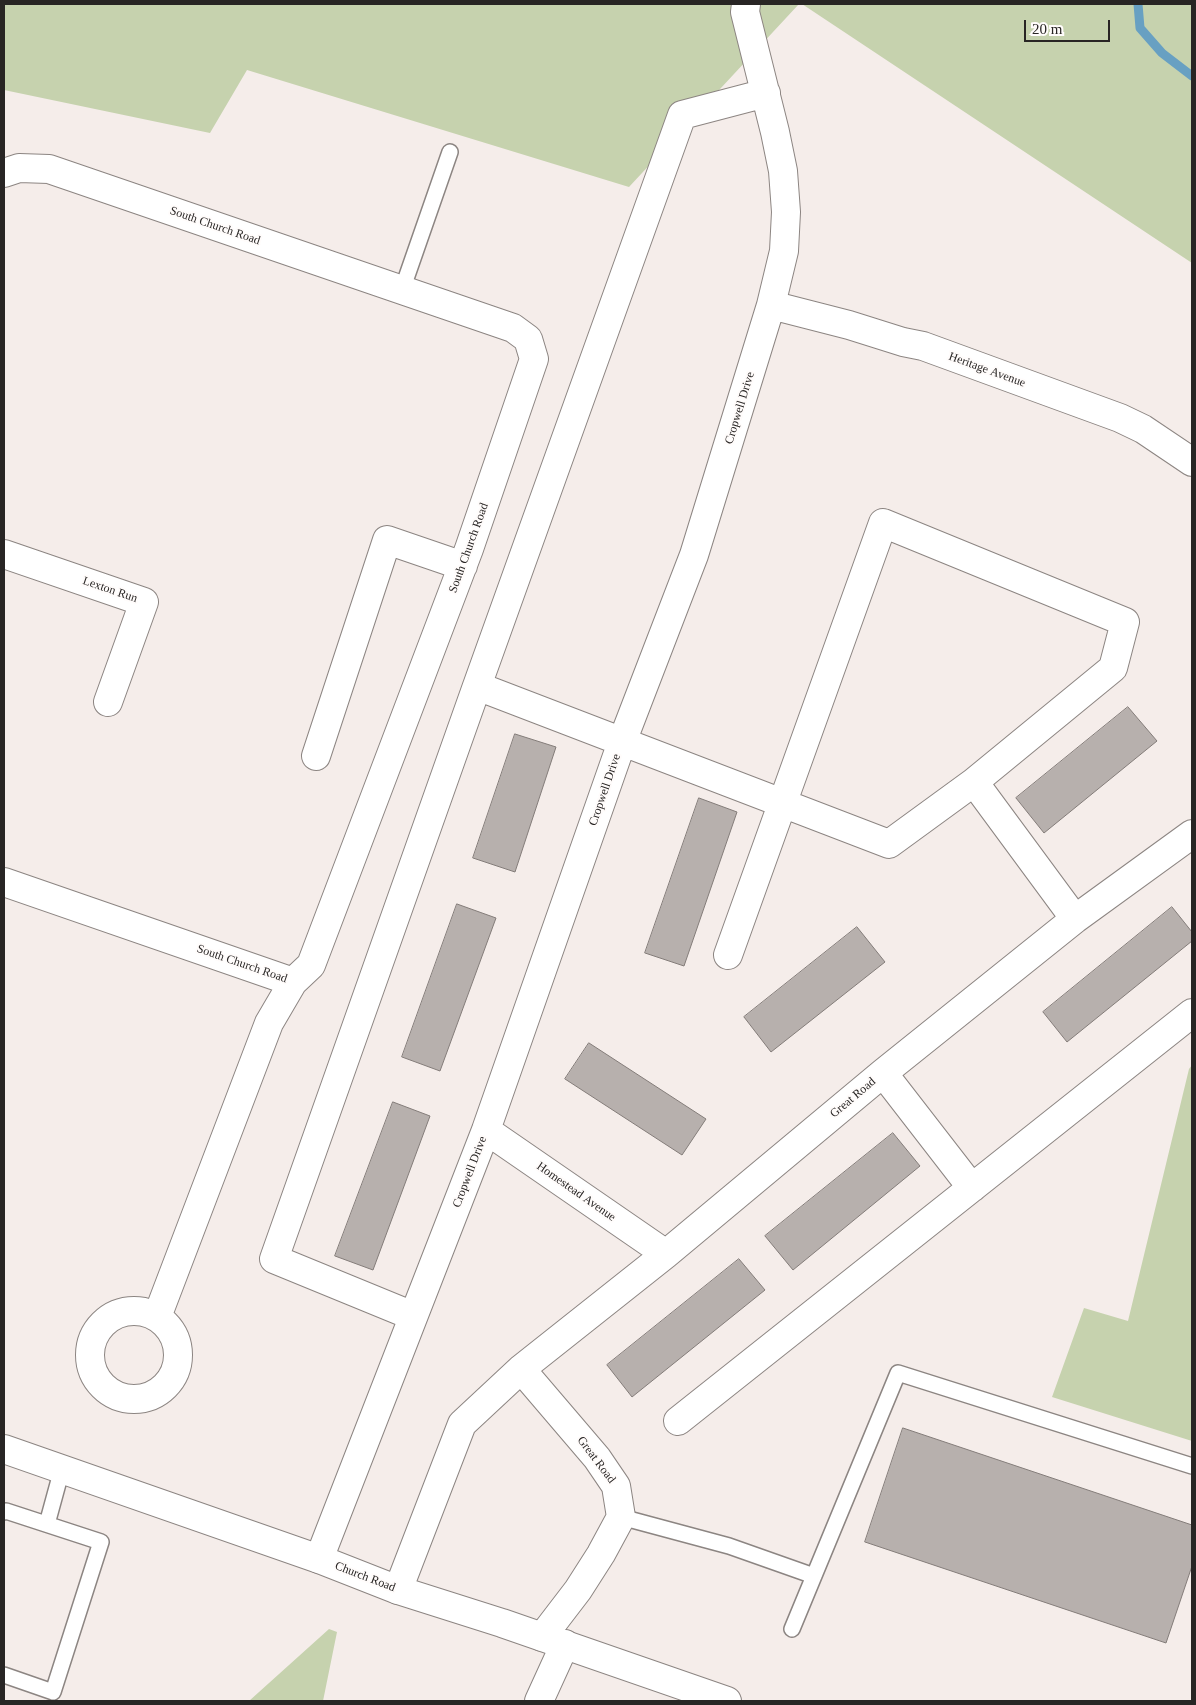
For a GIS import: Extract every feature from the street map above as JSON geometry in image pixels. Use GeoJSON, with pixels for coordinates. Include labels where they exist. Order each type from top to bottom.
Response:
{"type":"FeatureCollection","features":[{"type":"Feature","properties":{"kind":"street","name":"Cropwell Drive"},"geometry":{"type":"LineString","coordinates":[[320,1559],[486,1130],[622,742],[694,555],[771,306],[784,251],[786,212],[783,170],[745,12],[746,4]]}},
{"type":"Feature","properties":{"kind":"street"},"geometry":{"type":"LineString","coordinates":[[413,1316],[274,1259],[682,115],[766,93]]}},
{"type":"Feature","properties":{"kind":"street","name":"South Church Road"},"geometry":{"type":"LineString","coordinates":[[4,173],[18,168],[49,169],[513,328],[528,339],[534,360],[463,566],[322,940],[311,965],[294,982],[4,882]]}},
{"type":"Feature","properties":{"kind":"street","name":"Heritage Avenue"},"geometry":{"type":"LineString","coordinates":[[771,306],[923,346],[1120,418],[1143,429],[1192,462]]}},
{"type":"Feature","properties":{"kind":"street"},"geometry":{"type":"LineString","coordinates":[[477,686],[782,802],[889,844],[974,782],[1113,668],[1125,622],[883,523],[782,802],[728,955]]}},
{"type":"Feature","properties":{"kind":"street"},"geometry":{"type":"LineString","coordinates":[[316,756],[387,540],[463,566]]}},
{"type":"Feature","properties":{"kind":"street","name":"Lexton Run"},"geometry":{"type":"LineString","coordinates":[[4,554],[144,602],[108,702]]}},
{"type":"Feature","properties":{"kind":"street"},"geometry":{"type":"LineString","coordinates":[[974,782],[1075,919]]}},
{"type":"Feature","properties":{"kind":"street","name":"Great Road"},"geometry":{"type":"LineString","coordinates":[[398,1590],[462,1424],[521,1369],[666,1254],[883,1073],[1075,919],[1192,834]]}},
{"type":"Feature","properties":{"kind":"street"},"geometry":{"type":"LineString","coordinates":[[157,1317],[269,1023],[294,982]]}},
{"type":"Feature","properties":{"kind":"street"},"geometry":{"type":"LineString","coordinates":[[678,1421],[1192,1013]]}},
{"type":"Feature","properties":{"kind":"street"},"geometry":{"type":"LineString","coordinates":[[883,1073],[972,1188]]}},
{"type":"Feature","properties":{"kind":"street","name":"Homestead Avenue"},"geometry":{"type":"LineString","coordinates":[[486,1130],[666,1254]]}},
{"type":"Feature","properties":{"kind":"street","name":"Great Road"},"geometry":{"type":"LineString","coordinates":[[521,1369],[597,1458],[616,1486],[622,1517]]}},
{"type":"Feature","properties":{"kind":"street","name":"Church Road"},"geometry":{"type":"LineString","coordinates":[[4,1449],[320,1559],[398,1590],[727,1701]]}},
{"type":"Feature","properties":{"kind":"street"},"geometry":{"type":"LineString","coordinates":[[539,1701],[553,1641],[578,1590],[602,1554],[622,1517]]}},
{"type":"Feature","properties":{"kind":"lane"},"geometry":{"type":"LineString","coordinates":[[402,290],[450,152]]}},
{"type":"Feature","properties":{"kind":"lane"},"geometry":{"type":"LineString","coordinates":[[792,1628],[898,1373],[1192,1466]]}},
{"type":"Feature","properties":{"kind":"lane"},"geometry":{"type":"LineString","coordinates":[[47,1524],[62,1470]]}},
{"type":"Feature","properties":{"kind":"lane"},"geometry":{"type":"LineString","coordinates":[[4,1512],[6,1511],[101,1542],[53,1692],[4,1675]]}},
{"type":"Feature","properties":{"kind":"lane"},"geometry":{"type":"LineString","coordinates":[[622,1517],[729,1546],[814,1576]]}},
{"type":"Feature","properties":{"kind":"green space"},"geometry":{"type":"Polygon","coordinates":[[[4,4],[799,4],[629,187],[247,70],[210,133],[4,90],[4,4]]]}},
{"type":"Feature","properties":{"kind":"green space"},"geometry":{"type":"Polygon","coordinates":[[[802,4],[1192,4],[1192,263],[802,4]]]}},
{"type":"Feature","properties":{"kind":"green space"},"geometry":{"type":"Polygon","coordinates":[[[1192,1065],[1192,1441],[1052,1397],[1084,1308],[1128,1321],[1189,1069],[1192,1065]]]}},
{"type":"Feature","properties":{"kind":"green space"},"geometry":{"type":"Polygon","coordinates":[[[329,1629],[337,1632],[323,1701],[249,1701],[329,1629]]]}},
{"type":"Feature","properties":{"kind":"building"},"geometry":{"type":"Polygon","coordinates":[[[1128,707],[1157,741],[1044,833],[1016,798],[1128,707]]]}},
{"type":"Feature","properties":{"kind":"building"},"geometry":{"type":"Polygon","coordinates":[[[515,734],[556,747],[515,872],[473,858],[515,734]]]}},
{"type":"Feature","properties":{"kind":"building"},"geometry":{"type":"Polygon","coordinates":[[[699,798],[737,812],[684,966],[645,953],[699,798]]]}},
{"type":"Feature","properties":{"kind":"building"},"geometry":{"type":"Polygon","coordinates":[[[457,904],[496,918],[440,1071],[402,1057],[457,904]]]}},
{"type":"Feature","properties":{"kind":"building"},"geometry":{"type":"Polygon","coordinates":[[[1172,907],[1192,932],[1192,941],[1067,1042],[1043,1012],[1172,907]]]}},
{"type":"Feature","properties":{"kind":"building"},"geometry":{"type":"Polygon","coordinates":[[[857,927],[885,962],[771,1052],[744,1017],[857,927]]]}},
{"type":"Feature","properties":{"kind":"building"},"geometry":{"type":"Polygon","coordinates":[[[589,1043],[706,1119],[682,1155],[565,1079],[589,1043]]]}},
{"type":"Feature","properties":{"kind":"building"},"geometry":{"type":"Polygon","coordinates":[[[393,1102],[430,1116],[373,1270],[335,1256],[393,1102]]]}},
{"type":"Feature","properties":{"kind":"building"},"geometry":{"type":"Polygon","coordinates":[[[893,1133],[920,1166],[793,1270],[765,1236],[893,1133]]]}},
{"type":"Feature","properties":{"kind":"building"},"geometry":{"type":"Polygon","coordinates":[[[739,1259],[765,1290],[632,1397],[607,1365],[739,1259]]]}},
{"type":"Feature","properties":{"kind":"building"},"geometry":{"type":"Polygon","coordinates":[[[903,1428],[1192,1525],[1192,1566],[1166,1643],[865,1542],[903,1428]]]}},
{"type":"Feature","properties":{"kind":"waterway"},"geometry":{"type":"LineString","coordinates":[[1138,4],[1140,28],[1162,53],[1192,76]]}}]}
